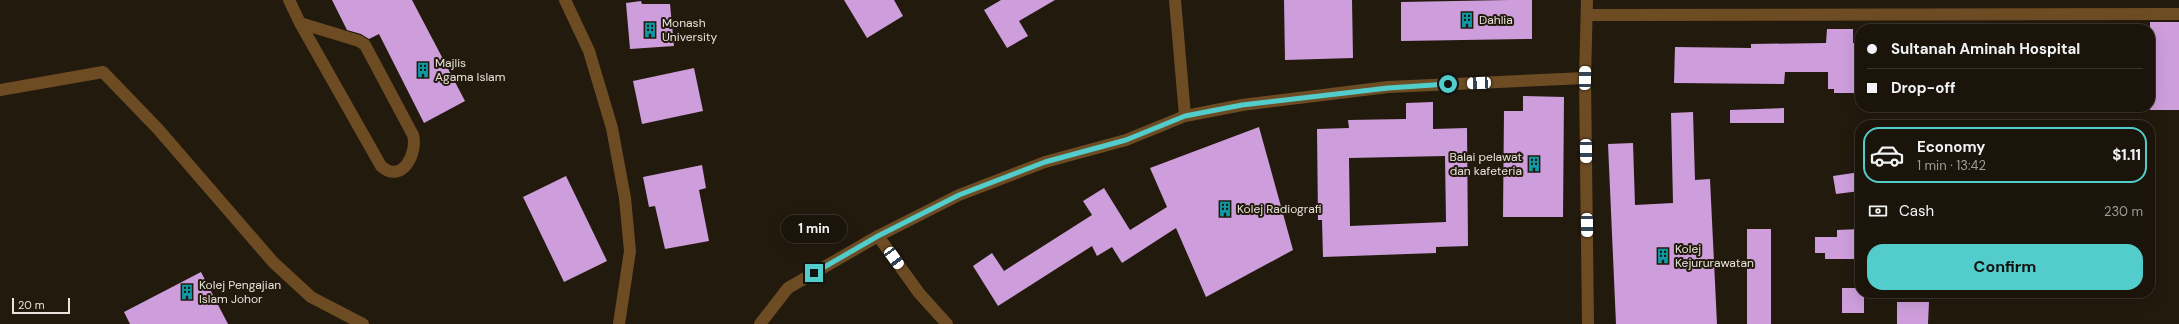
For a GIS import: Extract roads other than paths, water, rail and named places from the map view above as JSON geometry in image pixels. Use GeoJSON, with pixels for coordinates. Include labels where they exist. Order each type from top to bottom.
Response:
{"type":"FeatureCollection","features":[{"type":"Feature","properties":{"kind":"street"},"geometry":{"type":"LineString","coordinates":[[289,0],[300,23],[381,166],[388,172],[396,173],[404,168],[414,147],[413,135],[365,45],[359,41],[300,23]]}},
{"type":"Feature","properties":{"kind":"street"},"geometry":{"type":"LineString","coordinates":[[565,0],[591,58],[612,128],[625,198],[630,251],[619,324]]}},
{"type":"Feature","properties":{"kind":"street"},"geometry":{"type":"LineString","coordinates":[[1175,0],[1185,116]]}},
{"type":"Feature","properties":{"kind":"street"},"geometry":{"type":"LineString","coordinates":[[1587,0],[1585,78],[1588,324]]}},
{"type":"Feature","properties":{"kind":"street"},"geometry":{"type":"LineString","coordinates":[[1587,15],[2179,14]]}},
{"type":"Feature","properties":{"kind":"street"},"geometry":{"type":"LineString","coordinates":[[0,90],[103,72],[158,129],[273,262],[311,296],[362,324]]}},
{"type":"Feature","properties":{"kind":"street"},"geometry":{"type":"LineString","coordinates":[[760,324],[788,288],[878,236],[959,195],[1038,164],[1126,140],[1185,116],[1242,105],[1388,88],[1585,78]]}},
{"type":"Feature","properties":{"kind":"street"},"geometry":{"type":"LineString","coordinates":[[878,236],[919,293],[947,324]]}},
{"type":"Feature","properties":{"kind":"place","name":"Dahlia"},"geometry":{"type":"Point","coordinates":[1467,20]}},
{"type":"Feature","properties":{"kind":"place","name":"Monash University"},"geometry":{"type":"Point","coordinates":[650,30]}},
{"type":"Feature","properties":{"kind":"place","name":"Majlis Agama Islam"},"geometry":{"type":"Point","coordinates":[423,70]}},
{"type":"Feature","properties":{"kind":"place","name":"Balai pelawat dan kafeteria"},"geometry":{"type":"Point","coordinates":[1534,164]}},
{"type":"Feature","properties":{"kind":"place","name":"Kolej Radiografi"},"geometry":{"type":"Point","coordinates":[1225,209]}},
{"type":"Feature","properties":{"kind":"place","name":"Kolej Kejururawatan"},"geometry":{"type":"Point","coordinates":[1663,256]}},
{"type":"Feature","properties":{"kind":"place","name":"Kolej Pengajian Islam Johor"},"geometry":{"type":"Point","coordinates":[187,292]}}]}
